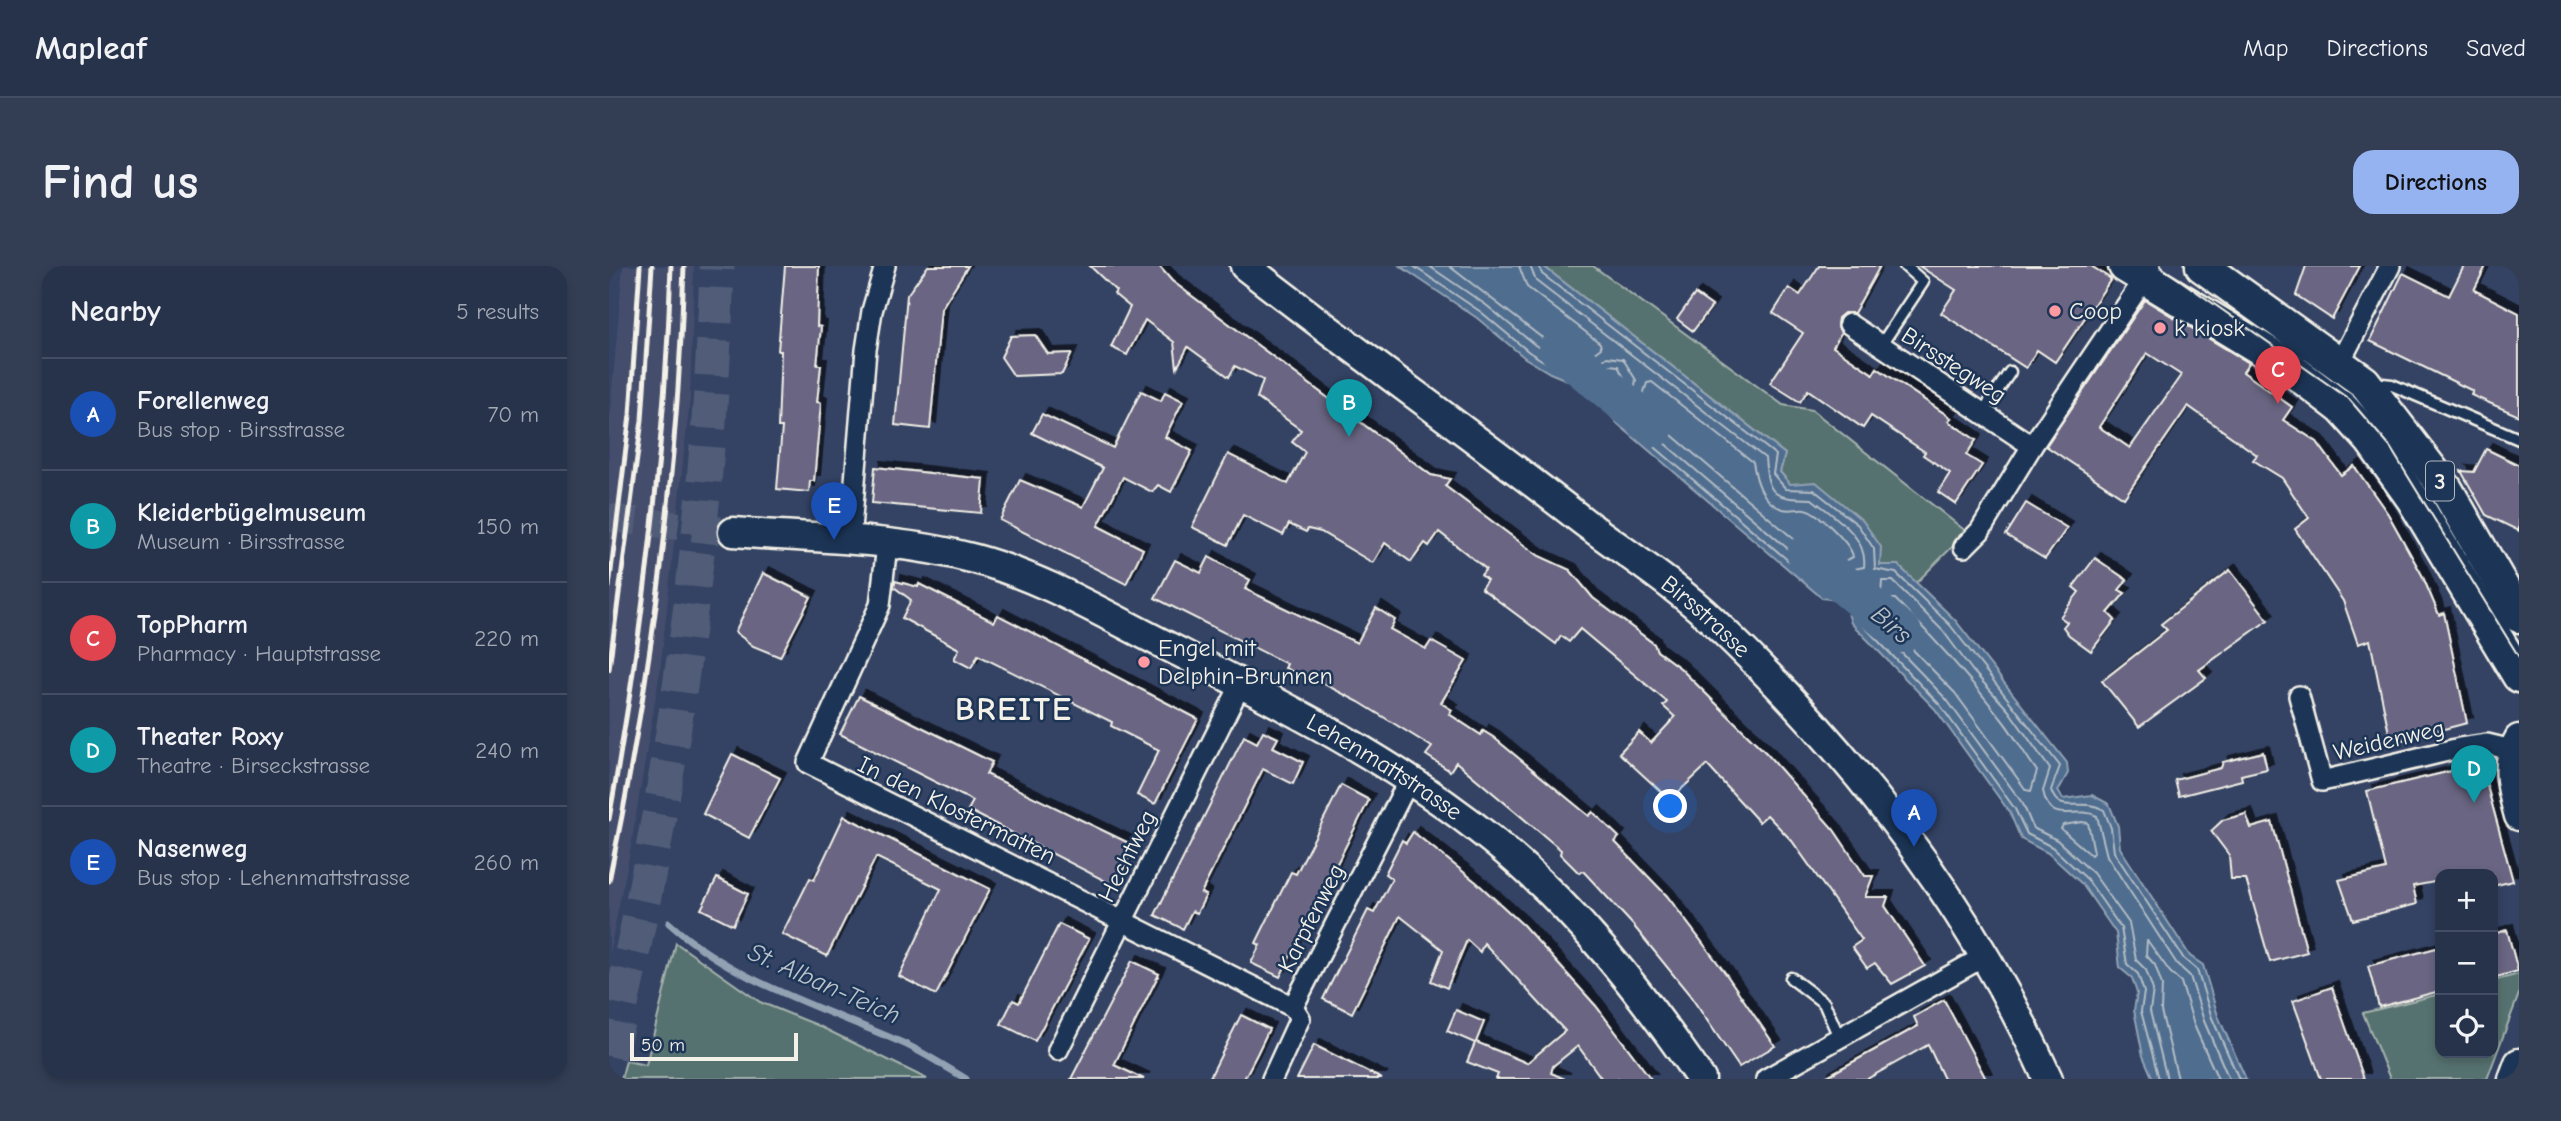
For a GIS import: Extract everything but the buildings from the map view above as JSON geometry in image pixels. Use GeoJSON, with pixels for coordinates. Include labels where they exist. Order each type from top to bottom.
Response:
{"type":"FeatureCollection","features":[{"type":"Feature","properties":{"kind":"main road","name":"3"},"geometry":{"type":"LineString","coordinates":[[2202,266],[2340,362],[2364,382],[2401,426],[2446,489],[2519,616]]}},
{"type":"Feature","properties":{"kind":"main road","name":"3"},"geometry":{"type":"LineString","coordinates":[[2141,270],[2278,359],[2342,408],[2371,440],[2406,489],[2519,676]]}},
{"type":"Feature","properties":{"kind":"main road"},"geometry":{"type":"LineString","coordinates":[[2317,388],[2340,362]]}},
{"type":"Feature","properties":{"kind":"street"},"geometry":{"type":"LineString","coordinates":[[850,541],[866,350],[872,311],[885,266]]}},
{"type":"Feature","properties":{"kind":"street","name":"Birsstrasse"},"geometry":{"type":"LineString","coordinates":[[1245,266],[1469,432],[1711,619],[1800,709],[1897,822],[1985,956],[2049,1079]]}},
{"type":"Feature","properties":{"kind":"street"},"geometry":{"type":"LineString","coordinates":[[2340,362],[2391,266]]}},
{"type":"Feature","properties":{"kind":"street"},"geometry":{"type":"LineString","coordinates":[[1964,547],[1980,531],[2141,270]]}},
{"type":"Feature","properties":{"kind":"street","name":"Birsstegweg"},"geometry":{"type":"LineString","coordinates":[[1849,324],[2032,446]]}},
{"type":"Feature","properties":{"kind":"street","name":"Lehenmattstrasse"},"geometry":{"type":"LineString","coordinates":[[733,533],[850,541],[975,559],[1063,594],[1241,684],[1410,778],[1495,841],[1591,936],[1646,999],[1701,1079]]}},
{"type":"Feature","properties":{"kind":"street","name":"In den Klostermatten"},"geometry":{"type":"LineString","coordinates":[[887,545],[880,605],[808,764],[1293,1007]]}},
{"type":"Feature","properties":{"kind":"street","name":"Hechtweg"},"geometry":{"type":"LineString","coordinates":[[1058,1050],[1241,684]]}},
{"type":"Feature","properties":{"kind":"street","name":"Weidenweg"},"geometry":{"type":"LineString","coordinates":[[2299,696],[2322,781],[2460,748],[2516,744]]}},
{"type":"Feature","properties":{"kind":"street"},"geometry":{"type":"LineString","coordinates":[[2516,744],[2510,768],[2519,816]]}},
{"type":"Feature","properties":{"kind":"street","name":"Karpfenweg"},"geometry":{"type":"LineString","coordinates":[[1272,1079],[1300,1017],[1293,1007],[1410,778]]}},
{"type":"Feature","properties":{"kind":"street"},"geometry":{"type":"LineString","coordinates":[[1766,1079],[1985,956]]}},
{"type":"Feature","properties":{"kind":"street"},"geometry":{"type":"LineString","coordinates":[[2513,1079],[2519,1063]]}},
{"type":"Feature","properties":{"kind":"lane"},"geometry":{"type":"LineString","coordinates":[[1881,345],[1923,282],[1905,266]]}},
{"type":"Feature","properties":{"kind":"lane"},"geometry":{"type":"LineString","coordinates":[[1982,412],[2010,372]]}},
{"type":"Feature","properties":{"kind":"lane"},"geometry":{"type":"LineString","coordinates":[[2364,382],[2392,385],[2519,439]]}},
{"type":"Feature","properties":{"kind":"lane"},"geometry":{"type":"LineString","coordinates":[[1791,978],[1824,1003],[1839,1037]]}},
{"type":"Feature","properties":{"kind":"shaded area"},"geometry":{"type":"Polygon","coordinates":[[[623,266],[694,266],[690,399],[660,671],[629,857],[609,954],[609,423],[623,266]]]}},
{"type":"Feature","properties":{"kind":"green space"},"geometry":{"type":"Polygon","coordinates":[[[1543,266],[1593,266],[1783,405],[1812,410],[1967,532],[1916,583],[1898,565],[1880,565],[1790,484],[1780,472],[1785,454],[1543,266]]]}},
{"type":"Feature","properties":{"kind":"green space"},"geometry":{"type":"Polygon","coordinates":[[[676,943],[760,1002],[817,1025],[927,1079],[621,1079],[626,1061],[646,1065],[676,943]]]}},
{"type":"Feature","properties":{"kind":"green space"},"geometry":{"type":"Polygon","coordinates":[[[2519,974],[2519,994],[2498,1050],[2498,995],[2498,980],[2519,974]]]}},
{"type":"Feature","properties":{"kind":"green space"},"geometry":{"type":"Polygon","coordinates":[[[2435,995],[2435,1058],[2495,1058],[2487,1079],[2390,1079],[2363,1013],[2435,995]]]}},
{"type":"Feature","properties":{"kind":"water"},"geometry":{"type":"Polygon","coordinates":[[[1400,266],[1543,266],[1785,454],[1780,472],[1790,484],[1816,482],[1863,521],[1881,547],[1880,565],[1898,565],[1955,620],[2067,763],[2068,773],[2058,791],[2063,799],[2092,795],[2109,804],[2118,826],[2120,848],[2190,956],[2203,965],[2218,1016],[2246,1079],[2153,1079],[2143,1056],[2134,1010],[2137,993],[2132,978],[2120,968],[2116,933],[2082,884],[2048,853],[2021,839],[2010,813],[1935,709],[1851,623],[1848,613],[1866,590],[1857,584],[1837,600],[1822,598],[1618,424],[1601,405],[1621,382],[1614,371],[1591,390],[1550,373],[1525,358],[1477,318],[1400,266]]]}},
{"type":"Feature","properties":{"kind":"waterway","name":"Birs"},"geometry":{"type":"LineString","coordinates":[[1559,349],[1654,427]]}},
{"type":"Feature","properties":{"kind":"waterway","name":"Birs"},"geometry":{"type":"LineString","coordinates":[[1807,554],[1902,633]]}},
{"type":"Feature","properties":{"kind":"waterway","name":"St. Alban-Teich"},"geometry":{"type":"LineString","coordinates":[[669,923],[722,962],[752,978],[905,1044],[966,1079]]}},
{"type":"Feature","properties":{"kind":"tunnel"},"geometry":{"type":"LineString","coordinates":[[609,1056],[651,860],[683,664],[705,466],[717,266]]}},
{"type":"Feature","properties":{"kind":"tunnel"},"geometry":{"type":"LineString","coordinates":[[609,518],[733,532]]}},
{"type":"Feature","properties":{"kind":"tram line"},"geometry":{"type":"LineString","coordinates":[[2160,266],[2349,399],[2390,447],[2519,657]]}},
{"type":"Feature","properties":{"kind":"railway"},"geometry":{"type":"LineString","coordinates":[[609,587],[630,415],[640,266]]}},
{"type":"Feature","properties":{"kind":"railway"},"geometry":{"type":"LineString","coordinates":[[609,669],[642,420],[652,266]]}},
{"type":"Feature","properties":{"kind":"railway"},"geometry":{"type":"LineString","coordinates":[[609,819],[632,682],[650,544],[663,405],[671,266]]}},
{"type":"Feature","properties":{"kind":"railway"},"geometry":{"type":"LineString","coordinates":[[609,881],[638,729],[660,575],[676,421],[684,266]]}},
{"type":"Feature","properties":{"kind":"place","name":"Coop"},"geometry":{"type":"Point","coordinates":[2055,311]}},
{"type":"Feature","properties":{"kind":"place","name":"k kiosk"},"geometry":{"type":"Point","coordinates":[2160,328]}},
{"type":"Feature","properties":{"kind":"place","name":"TopPharm"},"geometry":{"type":"Point","coordinates":[2278,404]}},
{"type":"Feature","properties":{"kind":"place","name":"Kleiderbügelmuseum"},"geometry":{"type":"Point","coordinates":[1349,437]}},
{"type":"Feature","properties":{"kind":"place","name":"Nasenweg"},"geometry":{"type":"Point","coordinates":[834,540]}},
{"type":"Feature","properties":{"kind":"place","name":"Engel mit Delphin-Brunnen"},"geometry":{"type":"Point","coordinates":[1144,662]}},
{"type":"Feature","properties":{"kind":"place","name":"Theater Roxy"},"geometry":{"type":"Point","coordinates":[2474,803]}},
{"type":"Feature","properties":{"kind":"place","name":"Forellenweg"},"geometry":{"type":"Point","coordinates":[1914,847]}},
{"type":"Feature","properties":{"kind":"district","name":"BREITE"},"geometry":{"type":"Point","coordinates":[1014,709]}}]}
